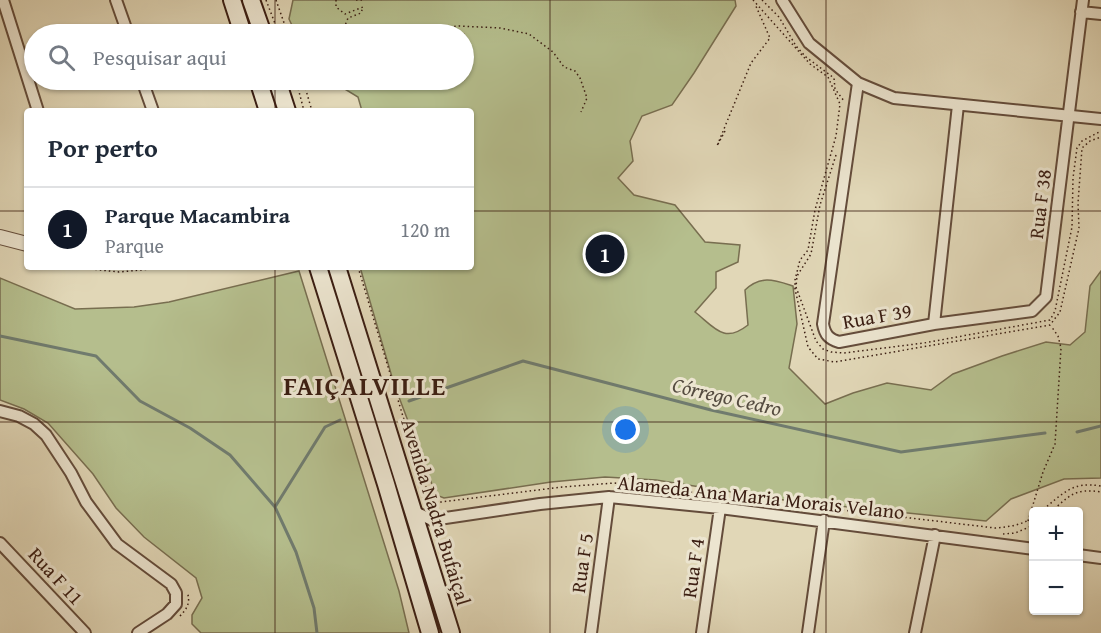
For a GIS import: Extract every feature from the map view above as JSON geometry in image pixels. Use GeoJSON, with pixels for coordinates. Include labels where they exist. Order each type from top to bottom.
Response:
{"type":"FeatureCollection","features":[{"type":"Feature","properties":{"kind":"main road"},"geometry":{"type":"LineString","coordinates":[[232,0],[240,24]]}},
{"type":"Feature","properties":{"kind":"main road"},"geometry":{"type":"LineString","coordinates":[[252,0],[260,24]]}},
{"type":"Feature","properties":{"kind":"main road"},"geometry":{"type":"LineString","coordinates":[[261,90],[267,108]]}},
{"type":"Feature","properties":{"kind":"main road"},"geometry":{"type":"LineString","coordinates":[[280,90],[286,108]]}},
{"type":"Feature","properties":{"kind":"main road","name":"Avenida Nadra Bufaiçal"},"geometry":{"type":"LineString","coordinates":[[319,270],[430,633]]}},
{"type":"Feature","properties":{"kind":"main road","name":"Avenida Nadra Bufaiçal"},"geometry":{"type":"LineString","coordinates":[[338,270],[451,633]]}},
{"type":"Feature","properties":{"kind":"street"},"geometry":{"type":"LineString","coordinates":[[3,0],[24,67]]}},
{"type":"Feature","properties":{"kind":"street"},"geometry":{"type":"LineString","coordinates":[[116,0],[124,24]]}},
{"type":"Feature","properties":{"kind":"street"},"geometry":{"type":"LineString","coordinates":[[782,0],[809,43],[858,84],[894,98],[1101,119]]}},
{"type":"Feature","properties":{"kind":"street","name":"Rua F 38"},"geometry":{"type":"LineString","coordinates":[[934,324],[1032,311],[1046,297],[1083,0]]}},
{"type":"Feature","properties":{"kind":"street"},"geometry":{"type":"LineString","coordinates":[[1081,12],[1101,14]]}},
{"type":"Feature","properties":{"kind":"street","name":"Rua F 39"},"geometry":{"type":"LineString","coordinates":[[858,84],[824,324],[825,332],[830,339],[839,342],[934,324],[958,105]]}},
{"type":"Feature","properties":{"kind":"street"},"geometry":{"type":"LineString","coordinates":[[31,90],[37,108]]}},
{"type":"Feature","properties":{"kind":"street"},"geometry":{"type":"LineString","coordinates":[[146,90],[152,108]]}},
{"type":"Feature","properties":{"kind":"street"},"geometry":{"type":"LineString","coordinates":[[0,237],[24,243]]}},
{"type":"Feature","properties":{"kind":"street"},"geometry":{"type":"LineString","coordinates":[[0,411],[19,416],[34,424],[45,435],[102,525],[117,544],[161,575],[176,592],[176,604],[167,614],[138,633]]}},
{"type":"Feature","properties":{"kind":"street","name":"Alameda Ana Maria Morais Velano"},"geometry":{"type":"LineString","coordinates":[[415,512],[432,520],[540,504],[609,498],[824,520],[1029,548]]}},
{"type":"Feature","properties":{"kind":"street","name":"Rua F 5"},"geometry":{"type":"LineString","coordinates":[[591,633],[609,498]]}},
{"type":"Feature","properties":{"kind":"street","name":"Rua F 4"},"geometry":{"type":"LineString","coordinates":[[702,633],[720,508]]}},
{"type":"Feature","properties":{"kind":"street"},"geometry":{"type":"LineString","coordinates":[[808,633],[824,520]]}},
{"type":"Feature","properties":{"kind":"street"},"geometry":{"type":"LineString","coordinates":[[915,633],[935,535]]}},
{"type":"Feature","properties":{"kind":"street","name":"Rua F 11"},"geometry":{"type":"LineString","coordinates":[[0,543],[85,633]]}},
{"type":"Feature","properties":{"kind":"street"},"geometry":{"type":"LineString","coordinates":[[1083,556],[1101,558]]}},
{"type":"Feature","properties":{"kind":"path"},"geometry":{"type":"LineString","coordinates":[[266,0],[275,24]]}},
{"type":"Feature","properties":{"kind":"path"},"geometry":{"type":"LineString","coordinates":[[276,0],[284,24]]}},
{"type":"Feature","properties":{"kind":"path"},"geometry":{"type":"LineString","coordinates":[[336,0],[336,7],[345,14],[363,7],[361,13],[348,18],[346,24]]}},
{"type":"Feature","properties":{"kind":"path"},"geometry":{"type":"LineString","coordinates":[[356,0],[364,0]]}},
{"type":"Feature","properties":{"kind":"path"},"geometry":{"type":"LineString","coordinates":[[725,131],[717,147],[752,63],[770,38],[753,0]]}},
{"type":"Feature","properties":{"kind":"path"},"geometry":{"type":"LineString","coordinates":[[753,0],[810,64],[828,77],[840,104],[836,136],[815,210],[808,250],[800,260],[795,280],[808,347],[818,359],[835,362],[1050,325],[1060,312],[1079,228],[1078,203],[1082,148],[1090,141],[1101,137]]}},
{"type":"Feature","properties":{"kind":"path"},"geometry":{"type":"LineString","coordinates":[[762,0],[778,17],[796,46],[806,57],[834,78],[835,89],[844,102],[842,122]]}},
{"type":"Feature","properties":{"kind":"path"},"geometry":{"type":"LineString","coordinates":[[474,27],[500,28],[529,34],[553,52],[564,67],[575,71],[580,78],[587,98],[581,112]]}},
{"type":"Feature","properties":{"kind":"path"},"geometry":{"type":"LineString","coordinates":[[299,90],[303,108]]}},
{"type":"Feature","properties":{"kind":"path"},"geometry":{"type":"LineString","coordinates":[[306,90],[311,108]]}},
{"type":"Feature","properties":{"kind":"path"},"geometry":{"type":"LineString","coordinates":[[840,148],[832,165],[820,205],[811,254],[797,276],[796,287],[816,341],[823,349],[844,353],[976,335],[1050,320],[1055,311],[1072,227],[1073,178],[1077,148],[1082,141],[1101,131]]}},
{"type":"Feature","properties":{"kind":"path"},"geometry":{"type":"LineString","coordinates":[[101,270],[119,272],[140,270]]}},
{"type":"Feature","properties":{"kind":"path"},"geometry":{"type":"LineString","coordinates":[[359,270],[420,473],[430,496],[441,502],[614,483],[995,528],[1011,527],[1028,521],[1054,444],[1061,348],[1058,336],[1050,325]]}},
{"type":"Feature","properties":{"kind":"path"},"geometry":{"type":"LineString","coordinates":[[1046,507],[1068,490],[1084,483],[1101,486]]}},
{"type":"Feature","properties":{"kind":"path"},"geometry":{"type":"LineString","coordinates":[[1058,507],[1077,492],[1085,490],[1101,492]]}},
{"type":"Feature","properties":{"kind":"green space"},"geometry":{"type":"Polygon","coordinates":[[[293,0],[735,0],[736,6],[672,105],[642,116],[630,141],[633,161],[618,178],[634,195],[675,205],[705,242],[740,245],[738,262],[716,272],[716,288],[695,312],[720,332],[740,331],[748,325],[745,290],[757,282],[768,280],[793,286],[797,324],[789,368],[825,404],[887,383],[931,390],[953,374],[1002,356],[1046,342],[1070,345],[1085,332],[1090,286],[1101,271],[1101,478],[1064,479],[1011,499],[986,521],[790,501],[656,480],[605,477],[551,482],[444,498],[436,495],[394,384],[361,270],[474,270],[474,108],[361,108],[358,97],[346,90],[474,90],[474,24],[291,24],[289,19],[293,0]]]}},
{"type":"Feature","properties":{"kind":"green space"},"geometry":{"type":"Polygon","coordinates":[[[299,271],[399,591],[409,633],[201,633],[192,624],[192,615],[202,598],[196,578],[144,537],[116,508],[93,474],[48,423],[24,409],[0,400],[0,278],[75,309],[134,307],[169,302],[299,271]]]}},
{"type":"Feature","properties":{"kind":"waterway"},"geometry":{"type":"LineString","coordinates":[[0,336],[96,356],[140,401],[190,428],[230,455],[275,507],[296,552],[314,608],[317,633]]}},
{"type":"Feature","properties":{"kind":"waterway","name":"Córrego Cedro"},"geometry":{"type":"LineString","coordinates":[[409,401],[523,361],[711,410],[901,452],[1045,433]]}},
{"type":"Feature","properties":{"kind":"waterway","name":"Córrego Cedro"},"geometry":{"type":"LineString","coordinates":[[275,507],[325,427],[340,420]]}},
{"type":"Feature","properties":{"kind":"waterway","name":"Córrego Cedro"},"geometry":{"type":"LineString","coordinates":[[1077,432],[1101,426]]}},
{"type":"Feature","properties":{"kind":"place","name":"Parque Macambira"},"geometry":{"type":"Point","coordinates":[605,254]}},
{"type":"Feature","properties":{"kind":"district","name":"FAIÇALVILLE"},"geometry":{"type":"Point","coordinates":[365,386]}}]}
